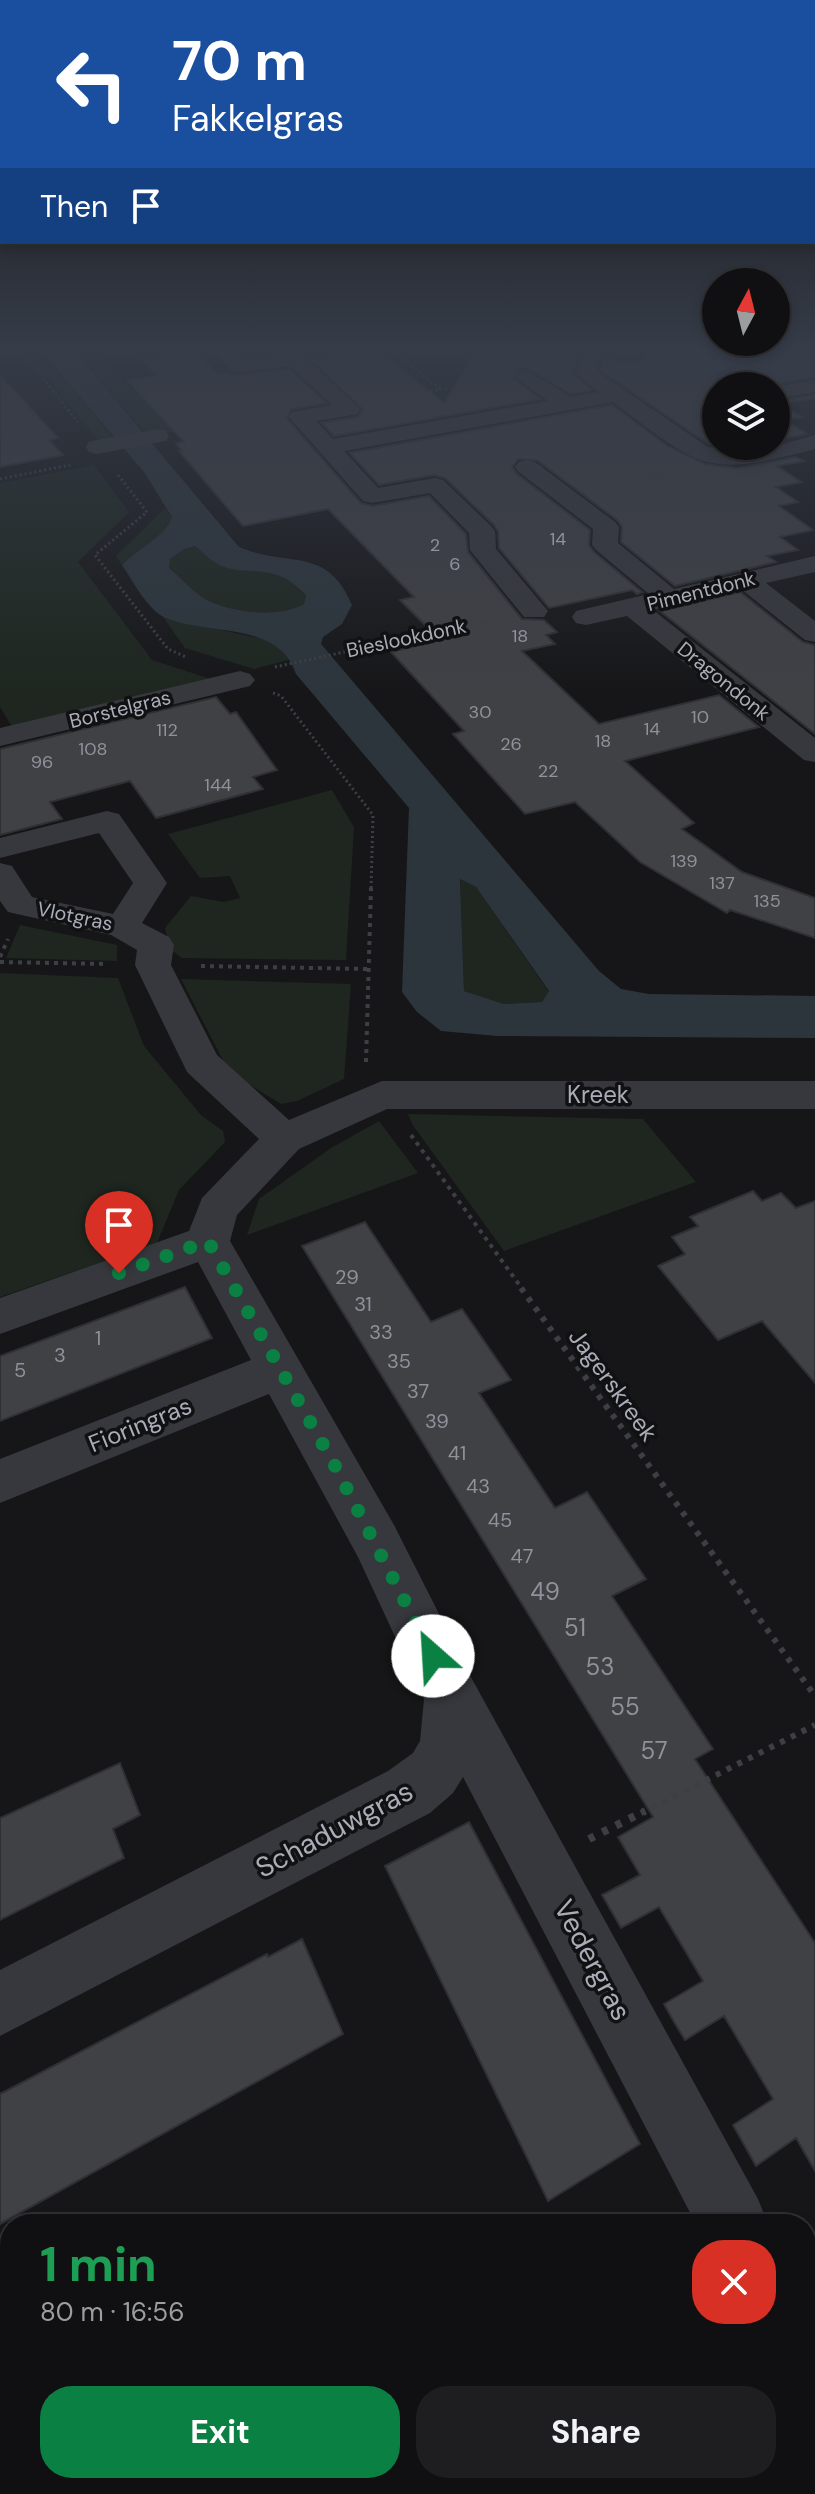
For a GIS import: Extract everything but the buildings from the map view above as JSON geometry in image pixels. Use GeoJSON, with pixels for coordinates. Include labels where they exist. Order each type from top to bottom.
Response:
{"type":"FeatureCollection","features":[{"type":"Feature","properties":{"kind":"street"},"geometry":{"type":"LineString","coordinates":[[343,463],[372,496],[435,485],[482,531],[483,550],[534,611]]}},
{"type":"Feature","properties":{"kind":"street"},"geometry":{"type":"LineString","coordinates":[[527,467],[606,527],[605,545],[667,596]]}},
{"type":"Feature","properties":{"kind":"street","name":"Pimentdonk"},"geometry":{"type":"LineString","coordinates":[[586,617],[815,564]]}},
{"type":"Feature","properties":{"kind":"street"},"geometry":{"type":"LineString","coordinates":[[744,579],[815,634]]}},
{"type":"Feature","properties":{"kind":"street","name":"Dragondonk"},"geometry":{"type":"LineString","coordinates":[[634,608],[815,753]]}},
{"type":"Feature","properties":{"kind":"street","name":"Borstelgras"},"geometry":{"type":"LineString","coordinates":[[0,737],[240,680]]}},
{"type":"Feature","properties":{"kind":"street","name":"Vlotgras"},"geometry":{"type":"LineString","coordinates":[[0,848],[107,821],[150,883],[122,927],[20,905],[0,873]]}},
{"type":"Feature","properties":{"kind":"street"},"geometry":{"type":"LineString","coordinates":[[122,927],[156,945],[153,965],[201,1063],[284,1139]]}},
{"type":"Feature","properties":{"kind":"street"},"geometry":{"type":"LineString","coordinates":[[382,1095],[284,1139],[217,1209],[208,1241],[376,1541],[452,1698]]}},
{"type":"Feature","properties":{"kind":"street","name":"Kreek"},"geometry":{"type":"LineString","coordinates":[[382,1095],[815,1095]]}},
{"type":"Feature","properties":{"kind":"street"},"geometry":{"type":"LineString","coordinates":[[0,1316],[208,1241]]}},
{"type":"Feature","properties":{"kind":"street","name":"Fioringras"},"geometry":{"type":"LineString","coordinates":[[0,1481],[280,1369]]}},
{"type":"Feature","properties":{"kind":"street","name":"Vedergras"},"geometry":{"type":"LineString","coordinates":[[452,1698],[728,2214]]}},
{"type":"Feature","properties":{"kind":"street","name":"Schaduwgras"},"geometry":{"type":"LineString","coordinates":[[0,2004],[409,1792],[433,1773],[448,1748],[452,1698]]}},
{"type":"Feature","properties":{"kind":"path"},"geometry":{"type":"LineString","coordinates":[[0,479],[83,463]]}},
{"type":"Feature","properties":{"kind":"path"},"geometry":{"type":"LineString","coordinates":[[565,496],[710,463]]}},
{"type":"Feature","properties":{"kind":"path","name":"Bieslookdonk"},"geometry":{"type":"LineString","coordinates":[[279,666],[534,611]]}},
{"type":"Feature","properties":{"kind":"path","name":"Jagerskreek"},"geometry":{"type":"LineString","coordinates":[[382,1095],[815,1696]]}},
{"type":"Feature","properties":{"kind":"path"},"geometry":{"type":"LineString","coordinates":[[542,1863],[815,1725]]}},
{"type":"Feature","properties":{"kind":"shaded area"},"geometry":{"type":"Polygon","coordinates":[[[137,463],[169,463],[239,547],[304,561],[331,574],[352,605],[342,624],[323,637],[321,644],[599,971],[621,989],[649,994],[815,996],[815,1038],[497,1036],[441,1031],[417,1012],[402,992],[409,808],[275,645],[241,633],[166,618],[147,602],[122,565],[158,536],[172,517],[137,463]],[[195,546],[184,549],[170,559],[169,568],[207,600],[230,608],[269,612],[304,604],[306,595],[281,576],[228,568],[213,561],[195,546]],[[460,879],[464,991],[504,1004],[542,1002],[549,991],[476,887],[460,879]]]}},
{"type":"Feature","properties":{"kind":"shaded area"},"geometry":{"type":"Polygon","coordinates":[[[94,465],[129,512],[78,562],[152,660],[214,680],[12,727],[0,707],[0,483],[94,465]]]}},
{"type":"Feature","properties":{"kind":"shaded area"},"geometry":{"type":"Polygon","coordinates":[[[165,508],[172,517],[169,524],[122,565],[116,556],[165,508]]]}},
{"type":"Feature","properties":{"kind":"shaded area"},"geometry":{"type":"Polygon","coordinates":[[[195,546],[201,551],[294,581],[306,594],[304,604],[282,611],[256,612],[207,600],[168,568],[170,559],[184,549],[195,546]]]}},
{"type":"Feature","properties":{"kind":"shaded area"},"geometry":{"type":"Polygon","coordinates":[[[163,617],[275,642],[292,659],[254,669],[185,648],[163,617]]]}},
{"type":"Feature","properties":{"kind":"shaded area"},"geometry":{"type":"Polygon","coordinates":[[[332,790],[354,827],[346,960],[182,958],[170,949],[165,928],[191,896],[224,902],[240,898],[230,876],[200,878],[168,834],[332,790]]]}},
{"type":"Feature","properties":{"kind":"shaded area"},"geometry":{"type":"Polygon","coordinates":[[[460,879],[476,887],[549,992],[542,1002],[504,1004],[464,991],[460,879]]]}},
{"type":"Feature","properties":{"kind":"shaded area"},"geometry":{"type":"Polygon","coordinates":[[[20,925],[117,945],[117,961],[6,958],[20,925]]]}},
{"type":"Feature","properties":{"kind":"shaded area"},"geometry":{"type":"Polygon","coordinates":[[[0,973],[118,978],[144,1046],[201,1115],[223,1131],[225,1142],[179,1190],[157,1243],[0,1297],[0,973]]]}},
{"type":"Feature","properties":{"kind":"shaded area"},"geometry":{"type":"Polygon","coordinates":[[[181,979],[351,984],[344,1079],[297,1101],[281,1104],[229,1072],[181,979]]]}},
{"type":"Feature","properties":{"kind":"shaded area"},"geometry":{"type":"Polygon","coordinates":[[[408,1114],[643,1119],[696,1182],[504,1251],[412,1124],[408,1114]]]}},
{"type":"Feature","properties":{"kind":"shaded area"},"geometry":{"type":"Polygon","coordinates":[[[379,1121],[418,1173],[247,1235],[259,1199],[331,1148],[379,1121]]]}},
{"type":"Feature","properties":{"kind":"route"},"geometry":{"type":"LineString","coordinates":[[119,1273],[208,1241],[376,1541],[433,1656]]}}]}
